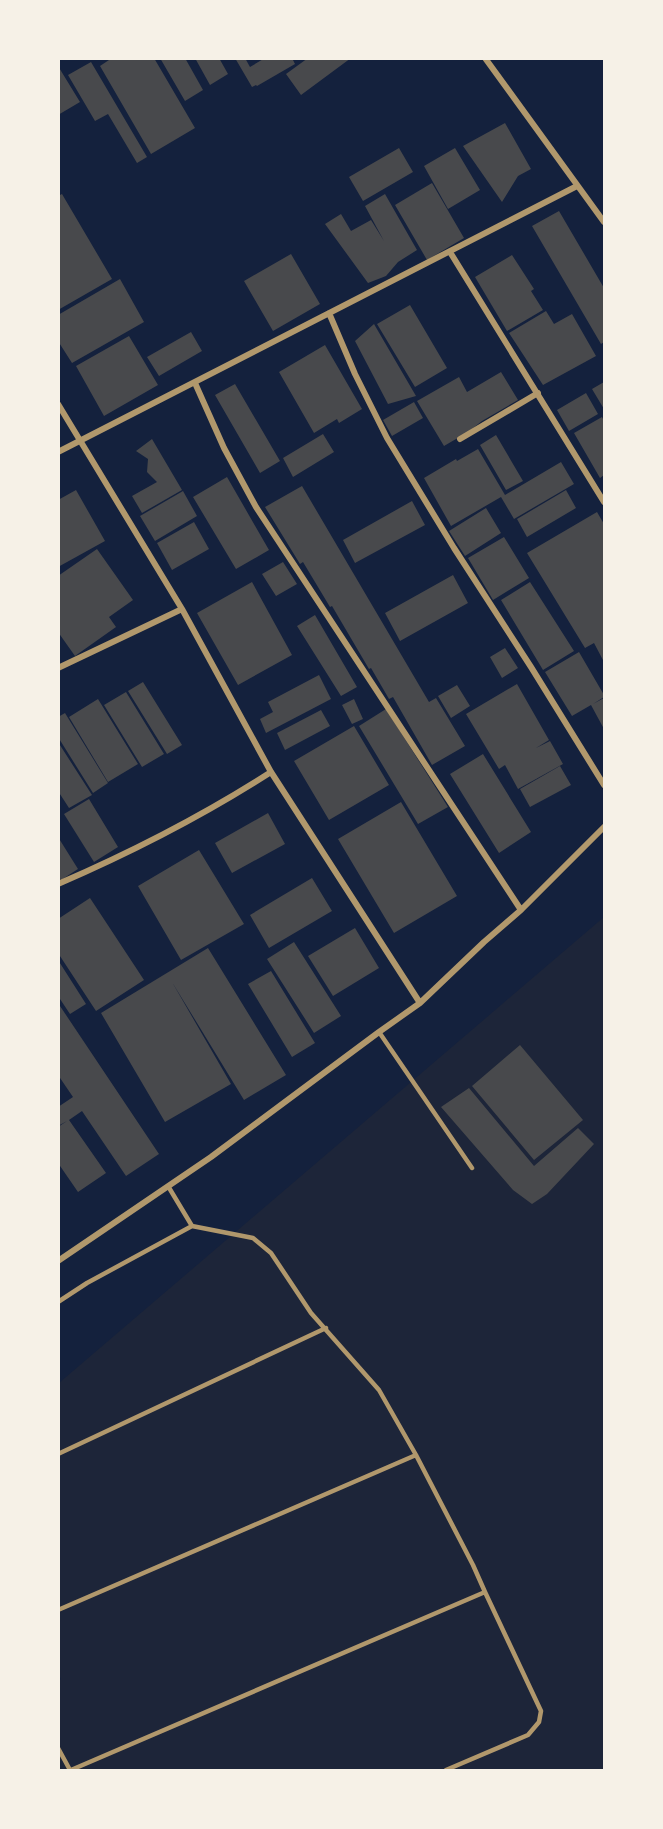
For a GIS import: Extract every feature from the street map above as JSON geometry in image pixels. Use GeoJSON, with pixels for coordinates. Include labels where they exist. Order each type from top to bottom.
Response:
{"type":"FeatureCollection","features":[{"type":"Feature","properties":{"kind":"street"},"geometry":{"type":"LineString","coordinates":[[485,58],[604,221]]}},
{"type":"Feature","properties":{"kind":"street"},"geometry":{"type":"LineString","coordinates":[[58,452],[578,186]]}},
{"type":"Feature","properties":{"kind":"street"},"geometry":{"type":"LineString","coordinates":[[450,252],[604,502]]}},
{"type":"Feature","properties":{"kind":"street"},"geometry":{"type":"LineString","coordinates":[[329,313],[355,374],[387,438],[604,785]]}},
{"type":"Feature","properties":{"kind":"street"},"geometry":{"type":"LineString","coordinates":[[195,383],[224,448],[256,507],[521,910]]}},
{"type":"Feature","properties":{"kind":"street"},"geometry":{"type":"LineString","coordinates":[[460,440],[538,393]]}},
{"type":"Feature","properties":{"kind":"street"},"geometry":{"type":"LineString","coordinates":[[58,404],[182,609],[271,772],[420,1003]]}},
{"type":"Feature","properties":{"kind":"street"},"geometry":{"type":"LineString","coordinates":[[58,668],[182,609]]}},
{"type":"Feature","properties":{"kind":"street"},"geometry":{"type":"LineString","coordinates":[[58,884],[105,864],[193,818],[271,772]]}},
{"type":"Feature","properties":{"kind":"street"},"geometry":{"type":"LineString","coordinates":[[58,1261],[211,1157],[420,1003],[521,910],[604,827]]}},
{"type":"Feature","properties":{"kind":"lane"},"geometry":{"type":"LineString","coordinates":[[379,1032],[472,1168]]}},
{"type":"Feature","properties":{"kind":"lane"},"geometry":{"type":"LineString","coordinates":[[168,1186],[192,1226]]}},
{"type":"Feature","properties":{"kind":"lane"},"geometry":{"type":"LineString","coordinates":[[58,1302],[87,1283],[192,1226],[253,1239],[271,1253],[311,1313],[379,1390],[416,1455],[473,1565],[541,1711],[539,1722],[528,1735],[446,1770]]}},
{"type":"Feature","properties":{"kind":"lane"},"geometry":{"type":"LineString","coordinates":[[58,1454],[326,1328]]}},
{"type":"Feature","properties":{"kind":"lane"},"geometry":{"type":"LineString","coordinates":[[58,1610],[416,1455]]}},
{"type":"Feature","properties":{"kind":"lane"},"geometry":{"type":"LineString","coordinates":[[58,1748],[71,1770],[485,1592]]}},
{"type":"Feature","properties":{"kind":"shaded area"},"geometry":{"type":"Polygon","coordinates":[[[604,917],[604,1770],[59,1770],[58,1681],[61,1679],[59,1676],[59,1383],[604,917]]]}},
{"type":"Feature","properties":{"kind":"building"},"geometry":{"type":"Polygon","coordinates":[[[112,58],[154,58],[195,128],[151,154],[100,66],[112,58]]]}},
{"type":"Feature","properties":{"kind":"building"},"geometry":{"type":"Polygon","coordinates":[[[160,58],[185,58],[203,90],[185,101],[160,58]]]}},
{"type":"Feature","properties":{"kind":"building"},"geometry":{"type":"Polygon","coordinates":[[[195,58],[219,58],[228,74],[210,85],[195,58]]]}},
{"type":"Feature","properties":{"kind":"building"},"geometry":{"type":"Polygon","coordinates":[[[235,58],[245,58],[250,67],[265,58],[292,58],[295,64],[252,87],[235,58]]]}},
{"type":"Feature","properties":{"kind":"building"},"geometry":{"type":"Polygon","coordinates":[[[308,58],[351,58],[301,95],[286,74],[308,58]]]}},
{"type":"Feature","properties":{"kind":"building"},"geometry":{"type":"Polygon","coordinates":[[[91,62],[147,157],[137,163],[108,114],[95,121],[68,75],[91,62]]]}},
{"type":"Feature","properties":{"kind":"building"},"geometry":{"type":"Polygon","coordinates":[[[58,66],[80,102],[58,115],[58,66]]]}},
{"type":"Feature","properties":{"kind":"building"},"geometry":{"type":"Polygon","coordinates":[[[505,123],[531,169],[518,176],[502,202],[463,146],[505,123]]]}},
{"type":"Feature","properties":{"kind":"building"},"geometry":{"type":"Polygon","coordinates":[[[399,148],[413,172],[363,201],[349,177],[399,148]]]}},
{"type":"Feature","properties":{"kind":"building"},"geometry":{"type":"Polygon","coordinates":[[[455,148],[480,190],[448,209],[424,166],[455,148]]]}},
{"type":"Feature","properties":{"kind":"building"},"geometry":{"type":"Polygon","coordinates":[[[432,183],[464,238],[427,260],[395,205],[432,183]]]}},
{"type":"Feature","properties":{"kind":"building"},"geometry":{"type":"Polygon","coordinates":[[[62,194],[112,279],[58,310],[58,196],[62,194]]]}},
{"type":"Feature","properties":{"kind":"building"},"geometry":{"type":"Polygon","coordinates":[[[385,194],[417,250],[398,262],[386,276],[368,283],[325,224],[341,214],[351,231],[371,220],[384,241],[365,206],[385,194]]]}},
{"type":"Feature","properties":{"kind":"building"},"geometry":{"type":"Polygon","coordinates":[[[559,211],[604,288],[604,342],[601,344],[532,226],[559,211]]]}},
{"type":"Feature","properties":{"kind":"building"},"geometry":{"type":"Polygon","coordinates":[[[291,254],[320,304],[273,331],[244,281],[291,254]]]}},
{"type":"Feature","properties":{"kind":"building"},"geometry":{"type":"Polygon","coordinates":[[[512,255],[534,289],[531,291],[543,310],[507,331],[475,277],[512,255]]]}},
{"type":"Feature","properties":{"kind":"building"},"geometry":{"type":"Polygon","coordinates":[[[120,279],[144,322],[72,363],[58,341],[58,315],[120,279]]]}},
{"type":"Feature","properties":{"kind":"building"},"geometry":{"type":"Polygon","coordinates":[[[410,305],[447,368],[415,387],[377,324],[410,305]]]}},
{"type":"Feature","properties":{"kind":"building"},"geometry":{"type":"Polygon","coordinates":[[[546,311],[554,324],[572,314],[596,356],[543,385],[509,333],[546,311]]]}},
{"type":"Feature","properties":{"kind":"building"},"geometry":{"type":"Polygon","coordinates":[[[374,324],[416,396],[388,404],[355,341],[374,324]]]}},
{"type":"Feature","properties":{"kind":"building"},"geometry":{"type":"Polygon","coordinates":[[[191,332],[202,351],[159,376],[147,357],[191,332]]]}},
{"type":"Feature","properties":{"kind":"building"},"geometry":{"type":"Polygon","coordinates":[[[129,336],[158,385],[104,416],[76,366],[129,336]]]}},
{"type":"Feature","properties":{"kind":"building"},"geometry":{"type":"Polygon","coordinates":[[[325,345],[362,409],[339,423],[337,419],[314,433],[279,372],[325,345]]]}},
{"type":"Feature","properties":{"kind":"building"},"geometry":{"type":"Polygon","coordinates":[[[501,372],[518,400],[444,446],[417,401],[459,377],[467,392],[501,372]]]}},
{"type":"Feature","properties":{"kind":"building"},"geometry":{"type":"Polygon","coordinates":[[[604,382],[604,409],[592,389],[604,382]]]}},
{"type":"Feature","properties":{"kind":"building"},"geometry":{"type":"Polygon","coordinates":[[[235,384],[280,461],[260,473],[215,395],[235,384]]]}},
{"type":"Feature","properties":{"kind":"building"},"geometry":{"type":"Polygon","coordinates":[[[586,393],[598,414],[569,431],[557,410],[586,393]]]}},
{"type":"Feature","properties":{"kind":"building"},"geometry":{"type":"Polygon","coordinates":[[[414,402],[423,418],[392,436],[383,420],[414,402]]]}},
{"type":"Feature","properties":{"kind":"building"},"geometry":{"type":"Polygon","coordinates":[[[602,417],[604,421],[604,475],[600,478],[574,433],[602,417]]]}},
{"type":"Feature","properties":{"kind":"building"},"geometry":{"type":"Polygon","coordinates":[[[323,434],[334,452],[293,477],[283,458],[323,434]]]}},
{"type":"Feature","properties":{"kind":"building"},"geometry":{"type":"Polygon","coordinates":[[[496,435],[523,481],[506,490],[480,445],[496,435]]]}},
{"type":"Feature","properties":{"kind":"building"},"geometry":{"type":"Polygon","coordinates":[[[152,439],[182,490],[142,513],[132,496],[157,482],[147,472],[148,459],[136,451],[152,439]]]}},
{"type":"Feature","properties":{"kind":"building"},"geometry":{"type":"Polygon","coordinates":[[[478,449],[505,495],[561,462],[574,484],[514,519],[501,497],[451,526],[424,478],[478,449]]]}},
{"type":"Feature","properties":{"kind":"building"},"geometry":{"type":"Polygon","coordinates":[[[227,477],[269,550],[236,569],[193,497],[227,477]]]}},
{"type":"Feature","properties":{"kind":"building"},"geometry":{"type":"Polygon","coordinates":[[[302,486],[429,702],[436,698],[465,746],[432,765],[393,697],[389,699],[332,606],[330,607],[303,562],[300,564],[265,507],[302,486]]]}},
{"type":"Feature","properties":{"kind":"building"},"geometry":{"type":"Polygon","coordinates":[[[76,490],[105,541],[58,567],[58,500],[76,490]]]}},
{"type":"Feature","properties":{"kind":"building"},"geometry":{"type":"Polygon","coordinates":[[[566,490],[576,508],[527,537],[517,519],[566,490]]]}},
{"type":"Feature","properties":{"kind":"building"},"geometry":{"type":"Polygon","coordinates":[[[183,491],[197,516],[155,541],[140,516],[183,491]]]}},
{"type":"Feature","properties":{"kind":"building"},"geometry":{"type":"Polygon","coordinates":[[[412,501],[425,525],[355,563],[343,540],[412,501]]]}},
{"type":"Feature","properties":{"kind":"building"},"geometry":{"type":"Polygon","coordinates":[[[486,508],[501,533],[465,556],[449,531],[486,508]]]}},
{"type":"Feature","properties":{"kind":"building"},"geometry":{"type":"Polygon","coordinates":[[[597,512],[604,524],[604,662],[594,643],[585,648],[527,553],[597,512]]]}},
{"type":"Feature","properties":{"kind":"building"},"geometry":{"type":"Polygon","coordinates":[[[194,522],[209,549],[172,570],[157,543],[194,522]]]}},
{"type":"Feature","properties":{"kind":"building"},"geometry":{"type":"Polygon","coordinates":[[[504,537],[529,578],[493,600],[468,558],[504,537]]]}},
{"type":"Feature","properties":{"kind":"building"},"geometry":{"type":"Polygon","coordinates":[[[97,549],[133,600],[109,617],[116,627],[75,656],[58,632],[58,576],[97,549]]]}},
{"type":"Feature","properties":{"kind":"building"},"geometry":{"type":"Polygon","coordinates":[[[283,562],[297,584],[276,596],[262,574],[283,562]]]}},
{"type":"Feature","properties":{"kind":"building"},"geometry":{"type":"Polygon","coordinates":[[[453,575],[468,603],[400,641],[385,613],[453,575]]]}},
{"type":"Feature","properties":{"kind":"building"},"geometry":{"type":"Polygon","coordinates":[[[252,582],[292,655],[238,685],[197,613],[252,582]]]}},
{"type":"Feature","properties":{"kind":"building"},"geometry":{"type":"Polygon","coordinates":[[[530,582],[574,651],[543,670],[501,600],[530,582]]]}},
{"type":"Feature","properties":{"kind":"building"},"geometry":{"type":"Polygon","coordinates":[[[315,615],[357,687],[341,696],[297,626],[315,615]]]}},
{"type":"Feature","properties":{"kind":"building"},"geometry":{"type":"Polygon","coordinates":[[[505,648],[518,668],[502,678],[490,657],[505,648]]]}},
{"type":"Feature","properties":{"kind":"building"},"geometry":{"type":"Polygon","coordinates":[[[579,652],[604,695],[593,704],[604,698],[604,729],[591,705],[572,716],[545,672],[579,652]]]}},
{"type":"Feature","properties":{"kind":"building"},"geometry":{"type":"Polygon","coordinates":[[[319,675],[331,699],[266,733],[260,719],[273,712],[268,702],[319,675]]]}},
{"type":"Feature","properties":{"kind":"building"},"geometry":{"type":"Polygon","coordinates":[[[143,682],[182,745],[167,754],[128,691],[143,682]]]}},
{"type":"Feature","properties":{"kind":"building"},"geometry":{"type":"Polygon","coordinates":[[[517,684],[549,740],[536,748],[550,741],[563,764],[518,789],[505,765],[499,769],[466,714],[517,684]]]}},
{"type":"Feature","properties":{"kind":"building"},"geometry":{"type":"Polygon","coordinates":[[[457,685],[470,706],[451,718],[438,696],[457,685]]]}},
{"type":"Feature","properties":{"kind":"building"},"geometry":{"type":"Polygon","coordinates":[[[126,692],[164,754],[142,767],[104,705],[126,692]]]}},
{"type":"Feature","properties":{"kind":"building"},"geometry":{"type":"Polygon","coordinates":[[[98,699],[138,764],[108,782],[69,717],[98,699]]]}},
{"type":"Feature","properties":{"kind":"building"},"geometry":{"type":"Polygon","coordinates":[[[354,699],[363,719],[352,724],[342,705],[354,699]]]}},
{"type":"Feature","properties":{"kind":"building"},"geometry":{"type":"Polygon","coordinates":[[[386,709],[448,807],[418,824],[359,726],[386,709]]]}},
{"type":"Feature","properties":{"kind":"building"},"geometry":{"type":"Polygon","coordinates":[[[321,710],[330,726],[285,750],[277,733],[321,710]]]}},
{"type":"Feature","properties":{"kind":"building"},"geometry":{"type":"Polygon","coordinates":[[[65,713],[108,783],[93,793],[58,737],[58,717],[65,713]]]}},
{"type":"Feature","properties":{"kind":"building"},"geometry":{"type":"Polygon","coordinates":[[[354,726],[389,785],[329,820],[294,761],[354,726]]]}},
{"type":"Feature","properties":{"kind":"building"},"geometry":{"type":"Polygon","coordinates":[[[58,742],[92,795],[69,808],[58,791],[58,742]]]}},
{"type":"Feature","properties":{"kind":"building"},"geometry":{"type":"Polygon","coordinates":[[[483,754],[531,832],[499,853],[450,774],[483,754]]]}},
{"type":"Feature","properties":{"kind":"building"},"geometry":{"type":"Polygon","coordinates":[[[560,766],[571,785],[530,807],[520,789],[560,766]]]}},
{"type":"Feature","properties":{"kind":"building"},"geometry":{"type":"Polygon","coordinates":[[[89,799],[118,847],[94,862],[64,814],[89,799]]]}},
{"type":"Feature","properties":{"kind":"building"},"geometry":{"type":"Polygon","coordinates":[[[401,802],[457,896],[394,933],[338,839],[401,802]]]}},
{"type":"Feature","properties":{"kind":"building"},"geometry":{"type":"Polygon","coordinates":[[[268,813],[285,844],[232,873],[215,843],[268,813]]]}},
{"type":"Feature","properties":{"kind":"building"},"geometry":{"type":"Polygon","coordinates":[[[58,837],[78,869],[61,880],[58,875],[58,837]]]}},
{"type":"Feature","properties":{"kind":"building"},"geometry":{"type":"Polygon","coordinates":[[[199,850],[244,924],[181,960],[138,886],[199,850]]]}},
{"type":"Feature","properties":{"kind":"building"},"geometry":{"type":"Polygon","coordinates":[[[312,878],[332,911],[269,948],[250,915],[312,878]]]}},
{"type":"Feature","properties":{"kind":"building"},"geometry":{"type":"Polygon","coordinates":[[[90,898],[144,980],[96,1011],[58,953],[58,919],[90,898]]]}},
{"type":"Feature","properties":{"kind":"building"},"geometry":{"type":"Polygon","coordinates":[[[355,928],[379,968],[333,996],[308,956],[355,928]]]}},
{"type":"Feature","properties":{"kind":"building"},"geometry":{"type":"Polygon","coordinates":[[[294,942],[341,1016],[314,1033],[267,959],[294,942]]]}},
{"type":"Feature","properties":{"kind":"building"},"geometry":{"type":"Polygon","coordinates":[[[208,948],[286,1075],[244,1100],[172,982],[231,1084],[165,1122],[101,1013],[208,948]]]}},
{"type":"Feature","properties":{"kind":"building"},"geometry":{"type":"Polygon","coordinates":[[[58,960],[86,1004],[70,1014],[58,996],[58,960]]]}},
{"type":"Feature","properties":{"kind":"building"},"geometry":{"type":"Polygon","coordinates":[[[271,971],[315,1043],[292,1057],[248,984],[271,971]]]}},
{"type":"Feature","properties":{"kind":"building"},"geometry":{"type":"Polygon","coordinates":[[[58,1003],[159,1154],[126,1176],[82,1111],[69,1120],[106,1173],[78,1192],[58,1163],[58,1127],[67,1121],[58,1126],[58,1107],[73,1097],[58,1075],[58,1003]]]}},
{"type":"Feature","properties":{"kind":"building"},"geometry":{"type":"Polygon","coordinates":[[[520,1045],[583,1120],[534,1160],[472,1086],[520,1045]]]}},
{"type":"Feature","properties":{"kind":"building"},"geometry":{"type":"Polygon","coordinates":[[[469,1088],[534,1166],[578,1128],[594,1144],[547,1194],[532,1204],[513,1190],[441,1107],[469,1088]]]}}]}
